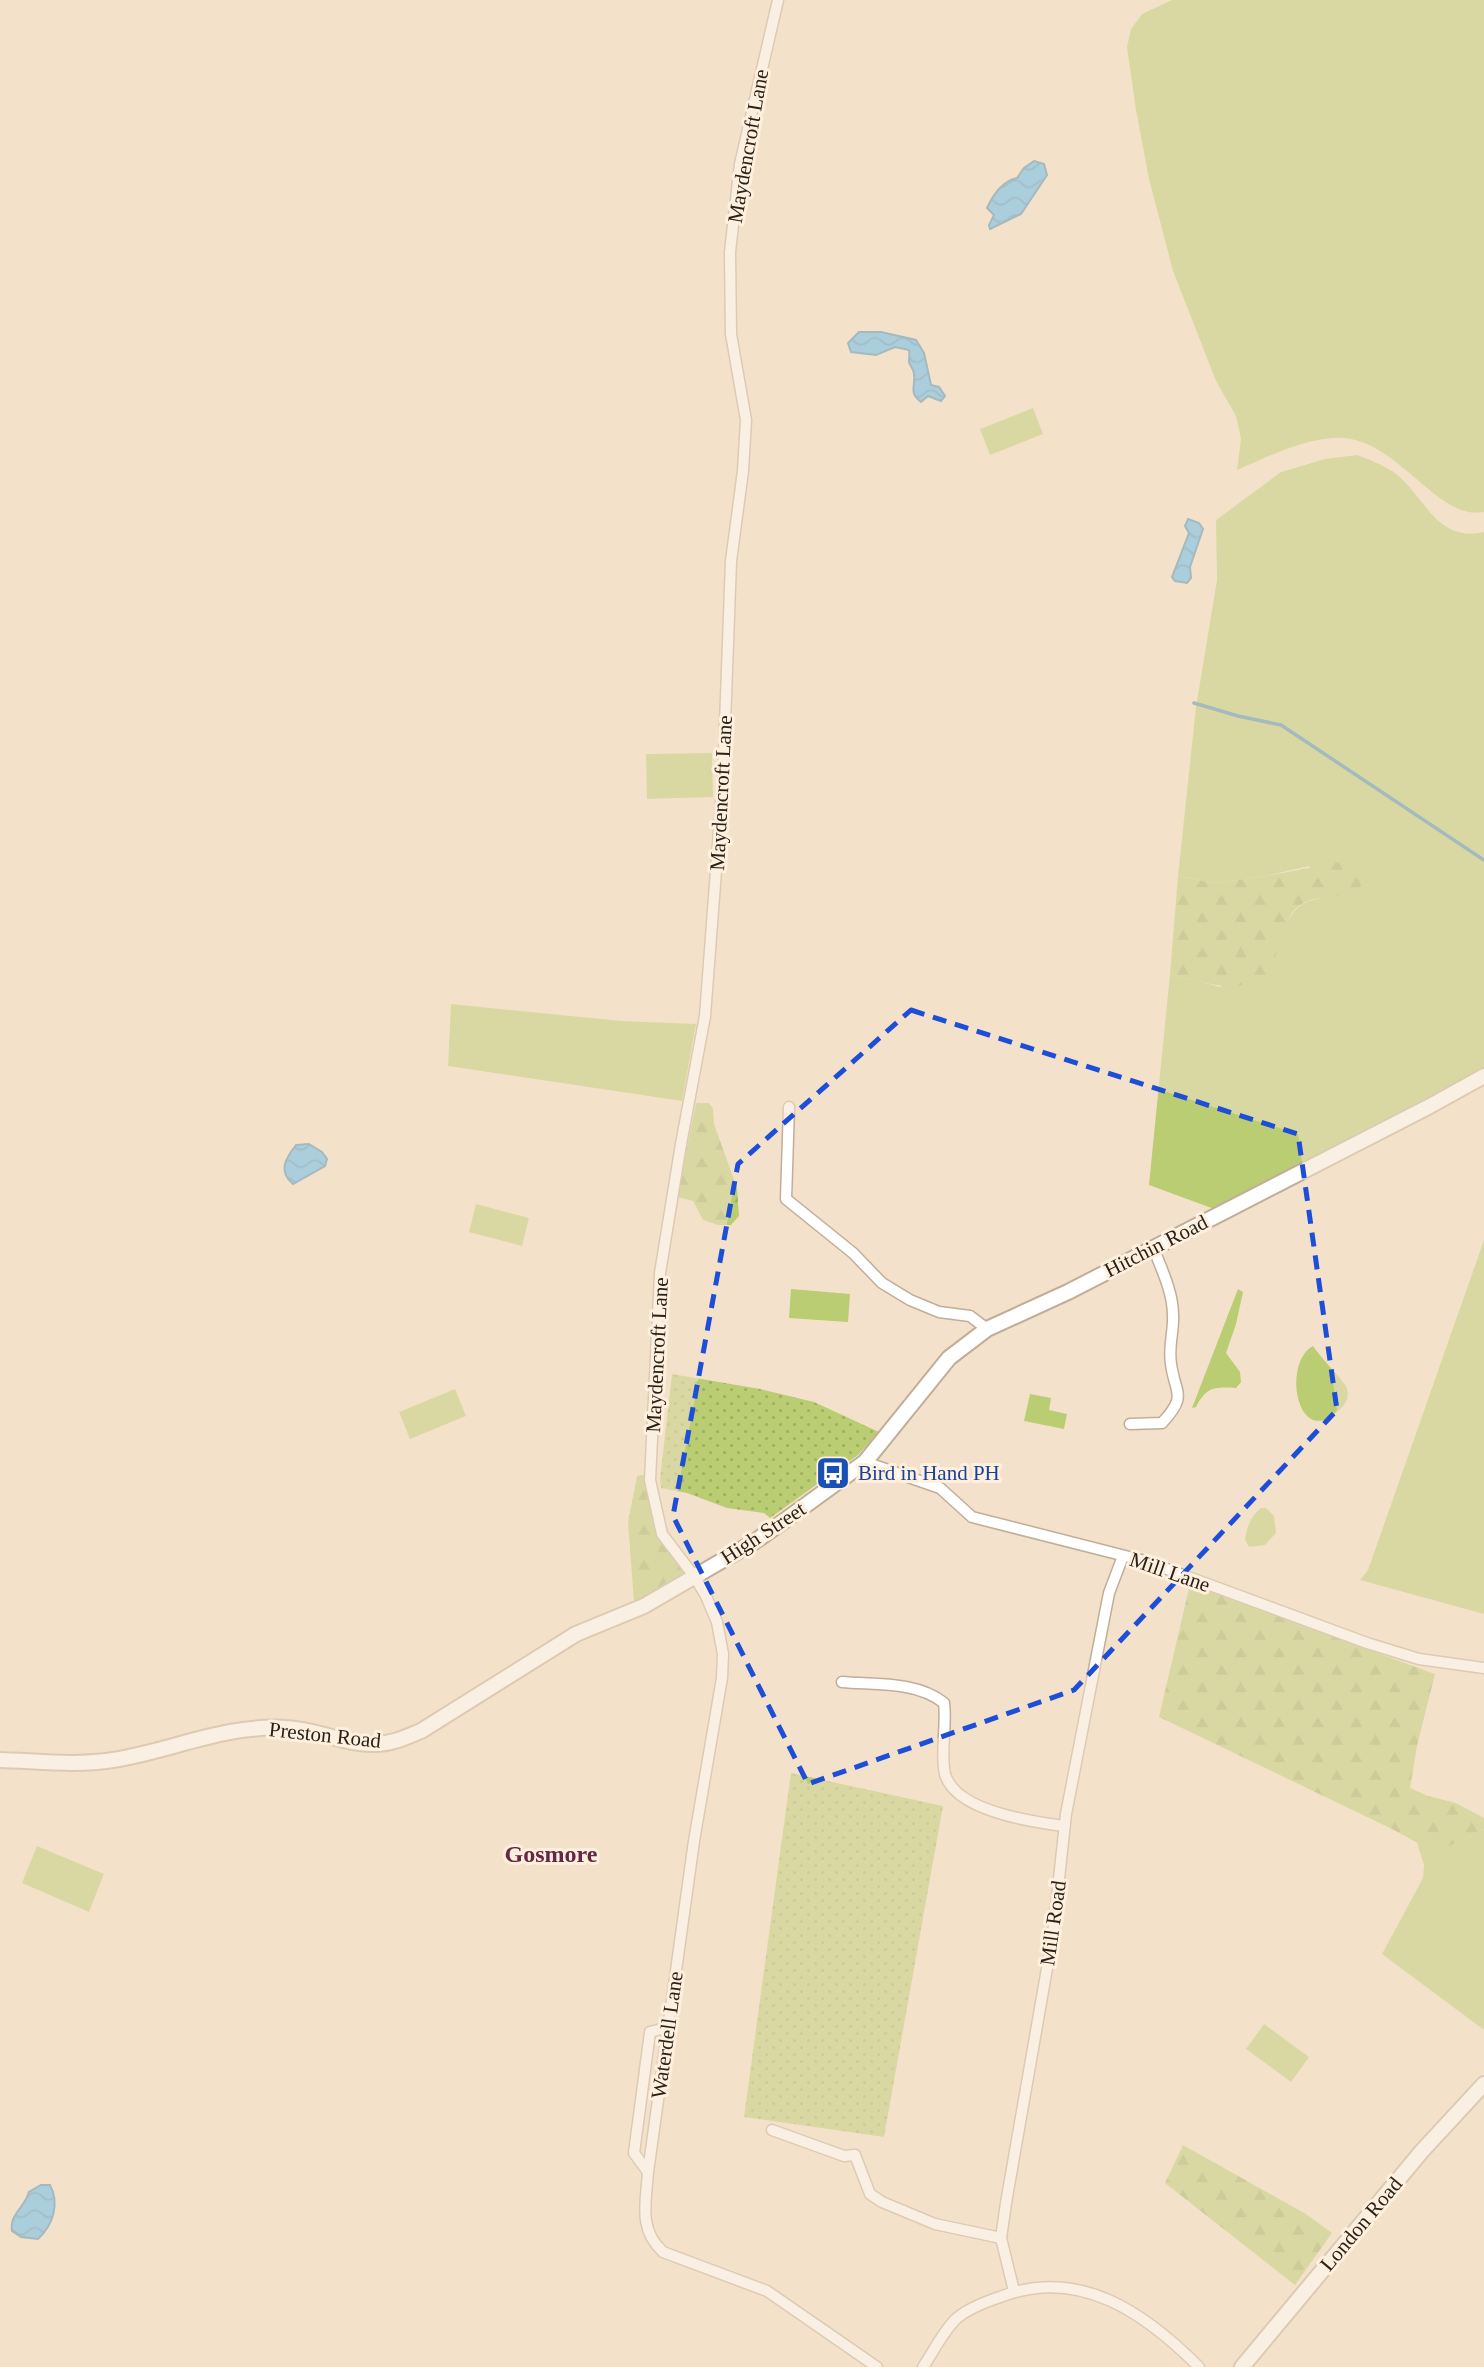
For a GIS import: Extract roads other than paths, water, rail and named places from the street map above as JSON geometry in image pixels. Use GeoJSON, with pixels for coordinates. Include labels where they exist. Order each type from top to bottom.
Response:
{"type":"FeatureCollection","features":[{"type":"Feature","properties":{"kind":"street","name":"Maydencroft Lane"},"geometry":{"type":"LineString","coordinates":[[694,1576],[663,1534],[654,1506],[650,1480],[660,1273],[705,1016],[723,778],[731,561],[743,471],[746,420],[731,334],[730,252],[740,164],[778,0]]}},
{"type":"Feature","properties":{"kind":"street","name":"Hitchin Road"},"geometry":{"type":"LineString","coordinates":[[864,1462],[950,1358],[987,1329],[1068,1292],[1484,1076]]}},
{"type":"Feature","properties":{"kind":"street"},"geometry":{"type":"LineString","coordinates":[[789,1107],[786,1199],[853,1253],[882,1283],[910,1300],[939,1312],[970,1316],[987,1329]]}},
{"type":"Feature","properties":{"kind":"street"},"geometry":{"type":"LineString","coordinates":[[1130,1423],[1162,1423],[1174,1410],[1178,1396],[1178,1384],[1171,1364],[1174,1313],[1168,1285],[1153,1247]]}},
{"type":"Feature","properties":{"kind":"street","name":"High Street"},"geometry":{"type":"LineString","coordinates":[[694,1576],[774,1528],[864,1462]]}},
{"type":"Feature","properties":{"kind":"street","name":"Mill Lane"},"geometry":{"type":"LineString","coordinates":[[864,1462],[940,1488],[972,1517],[1145,1561],[1367,1643],[1419,1659],[1484,1668]]}},
{"type":"Feature","properties":{"kind":"street","name":"Mill Road"},"geometry":{"type":"LineString","coordinates":[[1014,2291],[1001,2238],[1053,1934],[1064,1826],[1109,1593],[1123,1556]]}},
{"type":"Feature","properties":{"kind":"street","name":"Preston Road"},"geometry":{"type":"LineString","coordinates":[[0,1760],[111,1760],[198,1738],[271,1727],[313,1731],[374,1744],[398,1741],[444,1719],[576,1634],[643,1606],[694,1576]]}},
{"type":"Feature","properties":{"kind":"street","name":"Waterdell Lane"},"geometry":{"type":"LineString","coordinates":[[694,1576],[717,1622],[723,1654],[722,1678],[694,1841],[648,2172],[645,2224],[652,2242],[663,2252],[767,2291],[877,2367]]}},
{"type":"Feature","properties":{"kind":"street"},"geometry":{"type":"LineString","coordinates":[[842,1682],[923,1689],[937,1697],[944,1703],[947,1722],[946,1774],[954,1791],[968,1802],[1032,1822],[1064,1826]]}},
{"type":"Feature","properties":{"kind":"street"},"geometry":{"type":"LineString","coordinates":[[648,2172],[634,2153],[650,2032],[669,2027]]}},
{"type":"Feature","properties":{"kind":"street","name":"London Road"},"geometry":{"type":"LineString","coordinates":[[1242,2367],[1405,2172],[1484,2084]]}},
{"type":"Feature","properties":{"kind":"street"},"geometry":{"type":"LineString","coordinates":[[772,2130],[844,2156],[855,2155],[870,2194],[882,2202],[935,2224],[1001,2238]]}},
{"type":"Feature","properties":{"kind":"street"},"geometry":{"type":"LineString","coordinates":[[923,2367],[956,2319],[969,2310],[1014,2291],[1059,2285],[1088,2291],[1146,2321],[1199,2367]]}},
{"type":"Feature","properties":{"kind":"water"},"geometry":{"type":"Polygon","coordinates":[[[1034,161],[1044,164],[1047,175],[1021,214],[990,229],[994,215],[987,208],[992,198],[1003,185],[1017,178],[1024,168],[1034,161]]]}},
{"type":"Feature","properties":{"kind":"water"},"geometry":{"type":"Polygon","coordinates":[[[859,332],[881,332],[916,340],[924,353],[931,385],[939,387],[945,396],[941,401],[928,396],[921,402],[917,398],[909,350],[895,347],[876,355],[851,352],[848,343],[859,332]]]}},
{"type":"Feature","properties":{"kind":"water"},"geometry":{"type":"Polygon","coordinates":[[[1188,519],[1199,523],[1203,529],[1190,567],[1191,578],[1187,583],[1175,581],[1172,577],[1189,533],[1185,526],[1188,519]]]}},
{"type":"Feature","properties":{"kind":"water"},"geometry":{"type":"Polygon","coordinates":[[[309,1144],[322,1152],[327,1159],[325,1166],[293,1184],[284,1170],[286,1160],[296,1145],[309,1144]]]}},
{"type":"Feature","properties":{"kind":"water"},"geometry":{"type":"Polygon","coordinates":[[[41,2185],[50,2185],[53,2192],[55,2207],[51,2221],[38,2239],[21,2237],[12,2231],[13,2220],[29,2192],[41,2185]]]}},
{"type":"Feature","properties":{"kind":"waterway"},"geometry":{"type":"LineString","coordinates":[[1194,703],[1281,725],[1484,860]]}},
{"type":"Feature","properties":{"kind":"place","name":"Bird in Hand PH"},"geometry":{"type":"Point","coordinates":[833,1473]}},
{"type":"Feature","properties":{"kind":"district","name":"Gosmore"},"geometry":{"type":"Point","coordinates":[551,1854]}}]}
